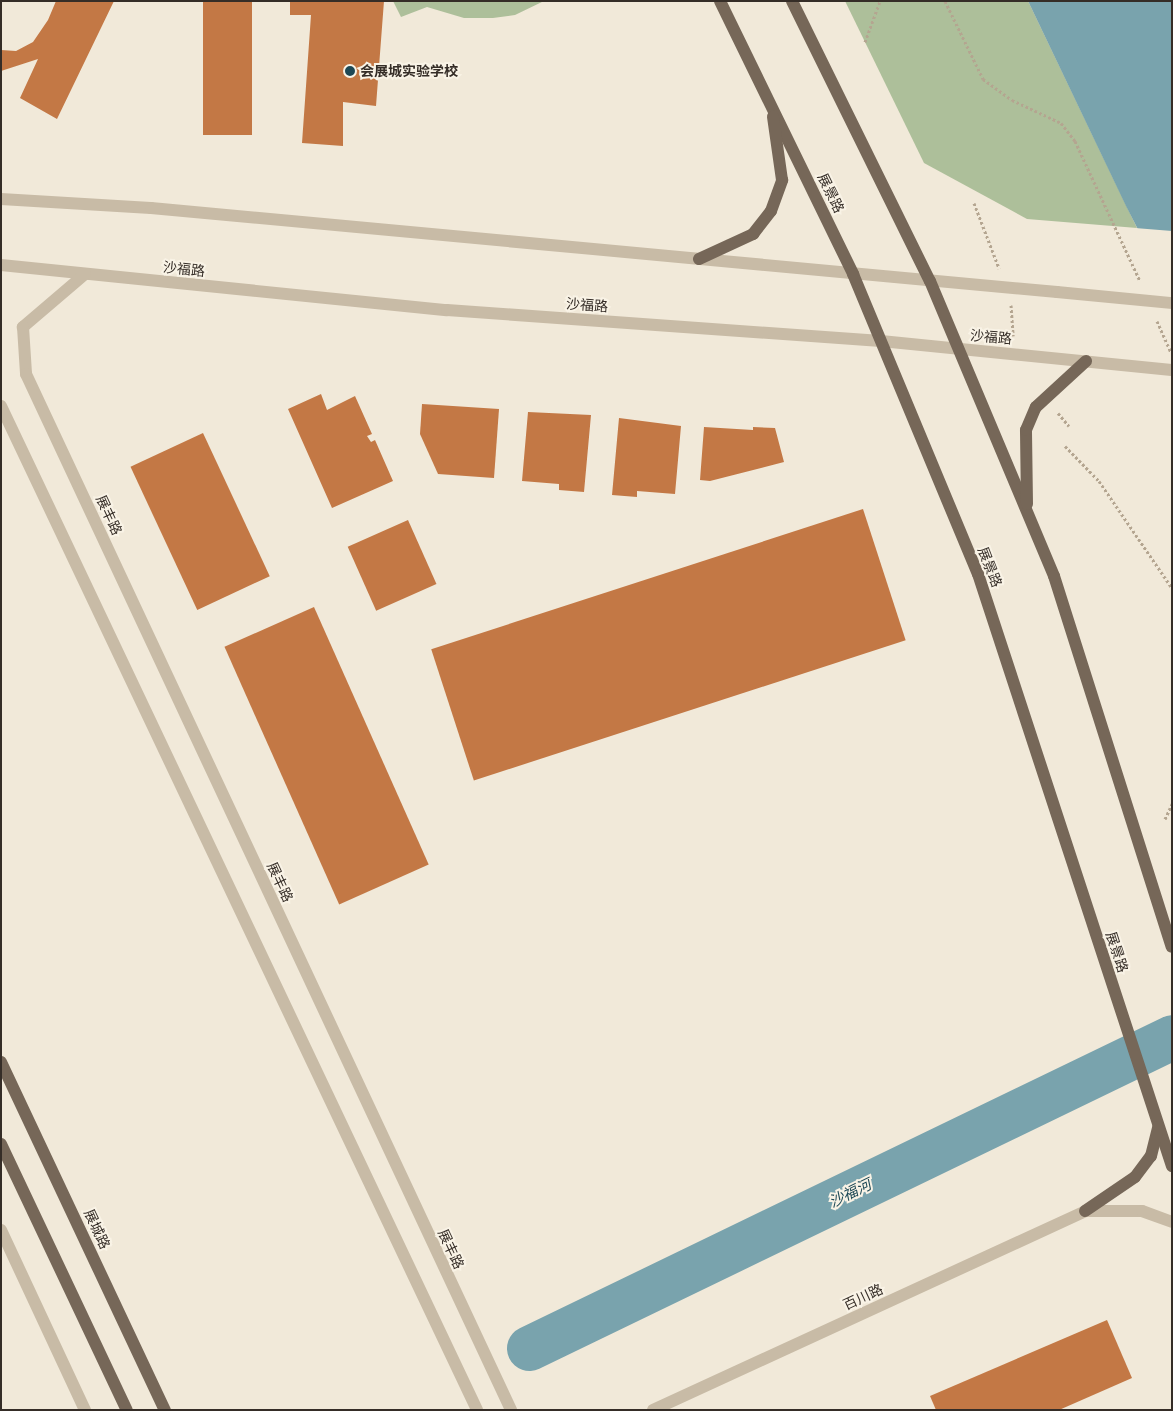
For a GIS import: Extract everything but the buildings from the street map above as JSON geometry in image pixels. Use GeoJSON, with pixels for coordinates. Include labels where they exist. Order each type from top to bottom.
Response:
{"type":"FeatureCollection","features":[{"type":"Feature","properties":{"kind":"main road","name":"展景路"},"geometry":{"type":"LineString","coordinates":[[720,1],[853,274],[978,574],[1172,1166]]}},
{"type":"Feature","properties":{"kind":"main road"},"geometry":{"type":"LineString","coordinates":[[792,1],[930,281],[1054,576],[1172,947]]}},
{"type":"Feature","properties":{"kind":"main road"},"geometry":{"type":"LineString","coordinates":[[699,259],[753,234],[770,210],[782,180],[771,104]]}},
{"type":"Feature","properties":{"kind":"main road"},"geometry":{"type":"LineString","coordinates":[[1028,512],[1026,430],[1036,407],[1086,361]]}},
{"type":"Feature","properties":{"kind":"main road","name":"展城路"},"geometry":{"type":"LineString","coordinates":[[1,1062],[166,1410]]}},
{"type":"Feature","properties":{"kind":"main road"},"geometry":{"type":"LineString","coordinates":[[1085,1210],[1135,1177],[1152,1156],[1158,1124]]}},
{"type":"Feature","properties":{"kind":"main road"},"geometry":{"type":"LineString","coordinates":[[1,1144],[127,1410]]}},
{"type":"Feature","properties":{"kind":"street"},"geometry":{"type":"LineString","coordinates":[[1,199],[151,208],[1172,303]]}},
{"type":"Feature","properties":{"kind":"street","name":"沙福路"},"geometry":{"type":"LineString","coordinates":[[1,265],[446,310],[881,341],[1172,370]]}},
{"type":"Feature","properties":{"kind":"street","name":"展丰路"},"geometry":{"type":"LineString","coordinates":[[85,274],[23,328],[26,374],[509,1407]]}},
{"type":"Feature","properties":{"kind":"street"},"geometry":{"type":"LineString","coordinates":[[1,406],[477,1410]]}},
{"type":"Feature","properties":{"kind":"street"},"geometry":{"type":"LineString","coordinates":[[1085,1210],[1142,1211],[1172,1222]]}},
{"type":"Feature","properties":{"kind":"street","name":"百川路"},"geometry":{"type":"LineString","coordinates":[[653,1410],[1085,1210]]}},
{"type":"Feature","properties":{"kind":"street"},"geometry":{"type":"LineString","coordinates":[[1,1230],[85,1410]]}},
{"type":"Feature","properties":{"kind":"path"},"geometry":{"type":"LineString","coordinates":[[865,42],[880,1]]}},
{"type":"Feature","properties":{"kind":"path"},"geometry":{"type":"LineString","coordinates":[[944,1],[982,79],[1012,100],[1061,122],[1076,141],[1116,227]]}},
{"type":"Feature","properties":{"kind":"path"},"geometry":{"type":"LineString","coordinates":[[974,203],[1006,287],[1012,314],[1015,354]]}},
{"type":"Feature","properties":{"kind":"path"},"geometry":{"type":"LineString","coordinates":[[1045,398],[1069,426]]}},
{"type":"Feature","properties":{"kind":"path"},"geometry":{"type":"LineString","coordinates":[[1065,446],[1098,481],[1172,588]]}},
{"type":"Feature","properties":{"kind":"path"},"geometry":{"type":"LineString","coordinates":[[1165,819],[1172,804]]}},
{"type":"Feature","properties":{"kind":"green space"},"geometry":{"type":"Polygon","coordinates":[[[393,1],[544,1],[515,15],[493,18],[464,18],[427,7],[401,17],[393,1]]]}},
{"type":"Feature","properties":{"kind":"green space"},"geometry":{"type":"Polygon","coordinates":[[[845,1],[1028,1],[1137,228],[1027,219],[924,163],[845,1]]]}},
{"type":"Feature","properties":{"kind":"water"},"geometry":{"type":"Polygon","coordinates":[[[1028,1],[1172,1],[1172,296],[1126,206],[1028,1]]]}},
{"type":"Feature","properties":{"kind":"pier"},"geometry":{"type":"Polygon","coordinates":[[[1135,228],[1172,231],[1172,298],[1170,297],[1135,228]]]}},
{"type":"Feature","properties":{"kind":"waterway","name":"沙福河"},"geometry":{"type":"LineString","coordinates":[[529,1348],[1172,1037]]}},
{"type":"Feature","properties":{"kind":"place","name":"会展城实验学校"},"geometry":{"type":"Point","coordinates":[350,71]}}]}
